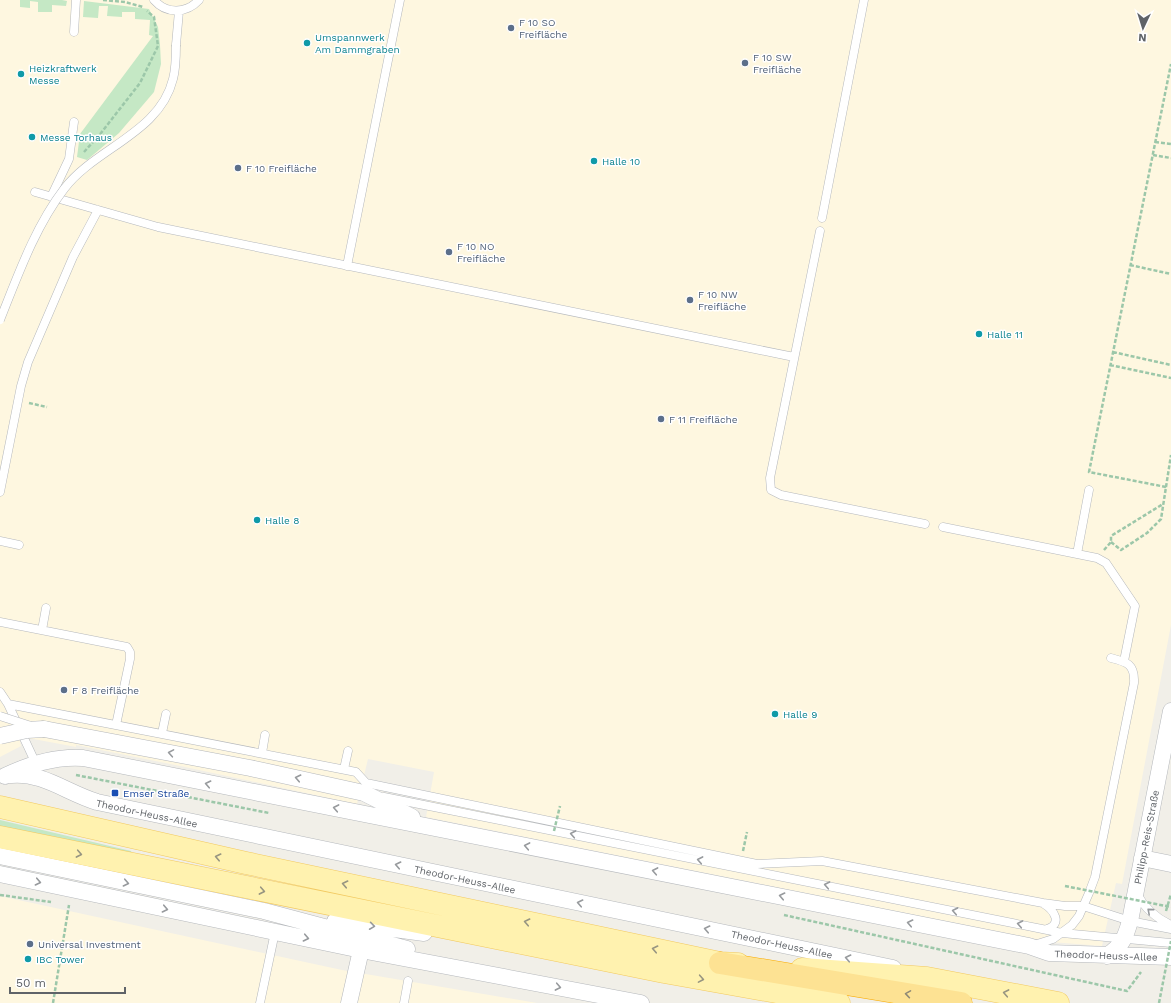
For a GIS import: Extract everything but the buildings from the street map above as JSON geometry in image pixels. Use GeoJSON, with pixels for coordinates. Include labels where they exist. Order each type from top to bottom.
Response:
{"type":"FeatureCollection","features":[{"type":"Feature","properties":{"kind":"highway","name":"Theodor-Heuss-Allee"},"geometry":{"type":"LineString","coordinates":[[720,963],[960,1003]]}},
{"type":"Feature","properties":{"kind":"main road","name":"Theodor-Heuss-Allee"},"geometry":{"type":"LineString","coordinates":[[0,807],[254,864],[720,963],[927,978],[1058,1003]]}},
{"type":"Feature","properties":{"kind":"main road"},"geometry":{"type":"LineString","coordinates":[[0,837],[664,972],[839,1003]]}},
{"type":"Feature","properties":{"kind":"street","name":"Philipp-Reis-Straße"},"geometry":{"type":"LineString","coordinates":[[1107,956],[1117,948],[1125,938],[1130,921],[1171,711]]}},
{"type":"Feature","properties":{"kind":"street","name":"Theodor-Heuss-Allee"},"geometry":{"type":"LineString","coordinates":[[0,736],[26,730],[44,729],[250,768],[364,793],[429,826]]}},
{"type":"Feature","properties":{"kind":"street","name":"Theodor-Heuss-Allee"},"geometry":{"type":"LineString","coordinates":[[3,777],[35,763],[58,758],[83,758],[1029,946],[1049,953],[1171,957]]}},
{"type":"Feature","properties":{"kind":"street","name":"Theodor-Heuss-Allee"},"geometry":{"type":"LineString","coordinates":[[3,777],[22,774],[44,779],[78,797],[96,802],[858,960],[927,978]]}},
{"type":"Feature","properties":{"kind":"street"},"geometry":{"type":"LineString","coordinates":[[0,856],[264,911],[538,984]]}},
{"type":"Feature","properties":{"kind":"street"},"geometry":{"type":"LineString","coordinates":[[1142,858],[1171,864]]}},
{"type":"Feature","properties":{"kind":"street"},"geometry":{"type":"LineString","coordinates":[[0,874],[361,950],[641,1003]]}},
{"type":"Feature","properties":{"kind":"street"},"geometry":{"type":"LineString","coordinates":[[264,911],[580,955]]}},
{"type":"Feature","properties":{"kind":"street"},"geometry":{"type":"LineString","coordinates":[[349,1003],[361,950]]}},
{"type":"Feature","properties":{"kind":"lane"},"geometry":{"type":"LineString","coordinates":[[74,32],[76,0]]}},
{"type":"Feature","properties":{"kind":"lane"},"geometry":{"type":"LineString","coordinates":[[154,0],[164,8],[178,11],[187,9],[199,0]]}},
{"type":"Feature","properties":{"kind":"lane"},"geometry":{"type":"LineString","coordinates":[[347,266],[400,0]]}},
{"type":"Feature","properties":{"kind":"lane"},"geometry":{"type":"LineString","coordinates":[[822,218],[864,0]]}},
{"type":"Feature","properties":{"kind":"lane"},"geometry":{"type":"LineString","coordinates":[[0,320],[22,265],[52,205],[66,187],[86,166],[146,122],[158,110],[167,96],[173,80],[178,11]]}},
{"type":"Feature","properties":{"kind":"lane"},"geometry":{"type":"LineString","coordinates":[[51,197],[69,159],[74,122]]}},
{"type":"Feature","properties":{"kind":"lane"},"geometry":{"type":"LineString","coordinates":[[35,192],[158,227],[794,357]]}},
{"type":"Feature","properties":{"kind":"lane"},"geometry":{"type":"LineString","coordinates":[[0,492],[18,401],[31,355],[73,257],[98,210]]}},
{"type":"Feature","properties":{"kind":"lane"},"geometry":{"type":"LineString","coordinates":[[820,231],[770,478],[771,490],[781,495],[925,524]]}},
{"type":"Feature","properties":{"kind":"lane"},"geometry":{"type":"LineString","coordinates":[[1076,554],[1089,490]]}},
{"type":"Feature","properties":{"kind":"lane"},"geometry":{"type":"LineString","coordinates":[[943,527],[1097,558],[1106,563],[1135,606],[1124,661]]}},
{"type":"Feature","properties":{"kind":"lane"},"geometry":{"type":"LineString","coordinates":[[0,541],[19,545]]}},
{"type":"Feature","properties":{"kind":"lane"},"geometry":{"type":"LineString","coordinates":[[42,630],[46,608]]}},
{"type":"Feature","properties":{"kind":"lane"},"geometry":{"type":"LineString","coordinates":[[0,622],[127,647],[130,652],[130,659],[116,725]]}},
{"type":"Feature","properties":{"kind":"lane"},"geometry":{"type":"LineString","coordinates":[[1029,946],[1053,939],[1072,925],[1079,916],[1095,877],[1135,674],[1131,666],[1124,661],[1111,658]]}},
{"type":"Feature","properties":{"kind":"lane"},"geometry":{"type":"LineString","coordinates":[[0,692],[8,704],[44,779]]}},
{"type":"Feature","properties":{"kind":"lane"},"geometry":{"type":"LineString","coordinates":[[8,704],[344,769],[356,772],[366,783],[758,864],[822,861],[1043,903],[1065,906],[1083,906],[1130,921],[1171,929]]}},
{"type":"Feature","properties":{"kind":"lane"},"geometry":{"type":"LineString","coordinates":[[162,733],[166,714]]}},
{"type":"Feature","properties":{"kind":"lane"},"geometry":{"type":"LineString","coordinates":[[0,716],[44,729]]}},
{"type":"Feature","properties":{"kind":"lane"},"geometry":{"type":"LineString","coordinates":[[262,753],[265,734]]}},
{"type":"Feature","properties":{"kind":"lane"},"geometry":{"type":"LineString","coordinates":[[344,769],[348,751]]}},
{"type":"Feature","properties":{"kind":"lane"},"geometry":{"type":"LineString","coordinates":[[364,793],[1062,933],[1171,942]]}},
{"type":"Feature","properties":{"kind":"lane"},"geometry":{"type":"LineString","coordinates":[[363,814],[426,805]]}},
{"type":"Feature","properties":{"kind":"lane"},"geometry":{"type":"LineString","coordinates":[[1136,890],[1142,904],[1150,912],[1171,925]]}},
{"type":"Feature","properties":{"kind":"lane"},"geometry":{"type":"LineString","coordinates":[[1043,903],[1052,910],[1056,918],[1056,923],[1053,927],[1047,929]]}},
{"type":"Feature","properties":{"kind":"lane"},"geometry":{"type":"LineString","coordinates":[[260,1003],[275,932]]}},
{"type":"Feature","properties":{"kind":"lane"},"geometry":{"type":"LineString","coordinates":[[404,1003],[408,981]]}},
{"type":"Feature","properties":{"kind":"path"},"geometry":{"type":"LineString","coordinates":[[83,154],[102,133],[140,83],[158,46],[154,17],[142,5],[103,0]]}},
{"type":"Feature","properties":{"kind":"path"},"geometry":{"type":"LineString","coordinates":[[1166,486],[1088,472],[1171,64]]}},
{"type":"Feature","properties":{"kind":"path"},"geometry":{"type":"LineString","coordinates":[[1156,142],[1171,144]]}},
{"type":"Feature","properties":{"kind":"path"},"geometry":{"type":"LineString","coordinates":[[1153,155],[1171,158]]}},
{"type":"Feature","properties":{"kind":"path"},"geometry":{"type":"LineString","coordinates":[[1130,265],[1171,274]]}},
{"type":"Feature","properties":{"kind":"path"},"geometry":{"type":"LineString","coordinates":[[1113,352],[1171,364]]}},
{"type":"Feature","properties":{"kind":"path"},"geometry":{"type":"LineString","coordinates":[[1110,365],[1171,378]]}},
{"type":"Feature","properties":{"kind":"path"},"geometry":{"type":"LineString","coordinates":[[18,401],[47,407]]}},
{"type":"Feature","properties":{"kind":"path"},"geometry":{"type":"LineString","coordinates":[[1111,542],[1121,550],[1147,533],[1160,519],[1171,455]]}},
{"type":"Feature","properties":{"kind":"path"},"geometry":{"type":"LineString","coordinates":[[1111,536],[1163,503]]}},
{"type":"Feature","properties":{"kind":"path"},"geometry":{"type":"LineString","coordinates":[[554,831],[560,806]]}},
{"type":"Feature","properties":{"kind":"path"},"geometry":{"type":"LineString","coordinates":[[743,852],[747,832]]}},
{"type":"Feature","properties":{"kind":"path"},"geometry":{"type":"LineString","coordinates":[[1065,886],[1171,907]]}},
{"type":"Feature","properties":{"kind":"path"},"geometry":{"type":"LineString","coordinates":[[53,1003],[69,905]]}},
{"type":"Feature","properties":{"kind":"path"},"geometry":{"type":"LineString","coordinates":[[1159,1003],[1171,942]]}},
{"type":"Feature","properties":{"kind":"shaded area"},"geometry":{"type":"Polygon","coordinates":[[[0,0],[1171,0],[1171,625],[1122,884],[1116,883],[1102,946],[1051,942],[426,817],[434,772],[368,759],[357,804],[76,745],[76,747],[23,737],[19,737],[21,746],[0,757],[0,0]]]}},
{"type":"Feature","properties":{"kind":"shaded area"},"geometry":{"type":"Polygon","coordinates":[[[0,896],[342,970],[537,1003],[0,1003],[0,896]]]}},
{"type":"Feature","properties":{"kind":"green space"},"geometry":{"type":"Polygon","coordinates":[[[20,0],[67,1],[66,6],[52,5],[52,12],[38,12],[38,2],[30,1],[30,8],[20,7],[20,0]]]}},
{"type":"Feature","properties":{"kind":"green space"},"geometry":{"type":"Polygon","coordinates":[[[84,1],[149,9],[158,27],[161,64],[154,92],[119,133],[87,160],[77,157],[80,134],[153,36],[149,35],[150,20],[135,19],[135,12],[122,12],[122,17],[107,16],[108,6],[99,6],[98,18],[83,17],[84,1]]]}},
{"type":"Feature","properties":{"kind":"green space"},"geometry":{"type":"Polygon","coordinates":[[[0,820],[131,851],[132,854],[0,828],[0,820]]]}},
{"type":"Feature","properties":{"kind":"place","name":"F 10 SO Freifläche"},"geometry":{"type":"Point","coordinates":[511,28]}},
{"type":"Feature","properties":{"kind":"place","name":"Umspannwerk Am Dammgraben"},"geometry":{"type":"Point","coordinates":[307,43]}},
{"type":"Feature","properties":{"kind":"place","name":"F 10 SW Freifläche"},"geometry":{"type":"Point","coordinates":[745,63]}},
{"type":"Feature","properties":{"kind":"place","name":"Heizkraftwerk Messe"},"geometry":{"type":"Point","coordinates":[21,74]}},
{"type":"Feature","properties":{"kind":"place","name":"Messe Torhaus"},"geometry":{"type":"Point","coordinates":[32,137]}},
{"type":"Feature","properties":{"kind":"place","name":"Halle 10"},"geometry":{"type":"Point","coordinates":[594,161]}},
{"type":"Feature","properties":{"kind":"place","name":"F 10 Freifläche"},"geometry":{"type":"Point","coordinates":[238,168]}},
{"type":"Feature","properties":{"kind":"place","name":"F 10 NO Freifläche"},"geometry":{"type":"Point","coordinates":[449,252]}},
{"type":"Feature","properties":{"kind":"place","name":"F 10 NW Freifläche"},"geometry":{"type":"Point","coordinates":[690,300]}},
{"type":"Feature","properties":{"kind":"place","name":"Halle 11"},"geometry":{"type":"Point","coordinates":[979,334]}},
{"type":"Feature","properties":{"kind":"place","name":"F 11 Freifläche"},"geometry":{"type":"Point","coordinates":[661,419]}},
{"type":"Feature","properties":{"kind":"place","name":"Halle 8"},"geometry":{"type":"Point","coordinates":[257,520]}},
{"type":"Feature","properties":{"kind":"place","name":"F 8 Freifläche"},"geometry":{"type":"Point","coordinates":[64,690]}},
{"type":"Feature","properties":{"kind":"place","name":"Halle 9"},"geometry":{"type":"Point","coordinates":[775,714]}},
{"type":"Feature","properties":{"kind":"place","name":"Emser Straße"},"geometry":{"type":"Point","coordinates":[115,793]}},
{"type":"Feature","properties":{"kind":"place","name":"Universal Investment"},"geometry":{"type":"Point","coordinates":[30,944]}},
{"type":"Feature","properties":{"kind":"place","name":"IBC Tower"},"geometry":{"type":"Point","coordinates":[28,959]}}]}
